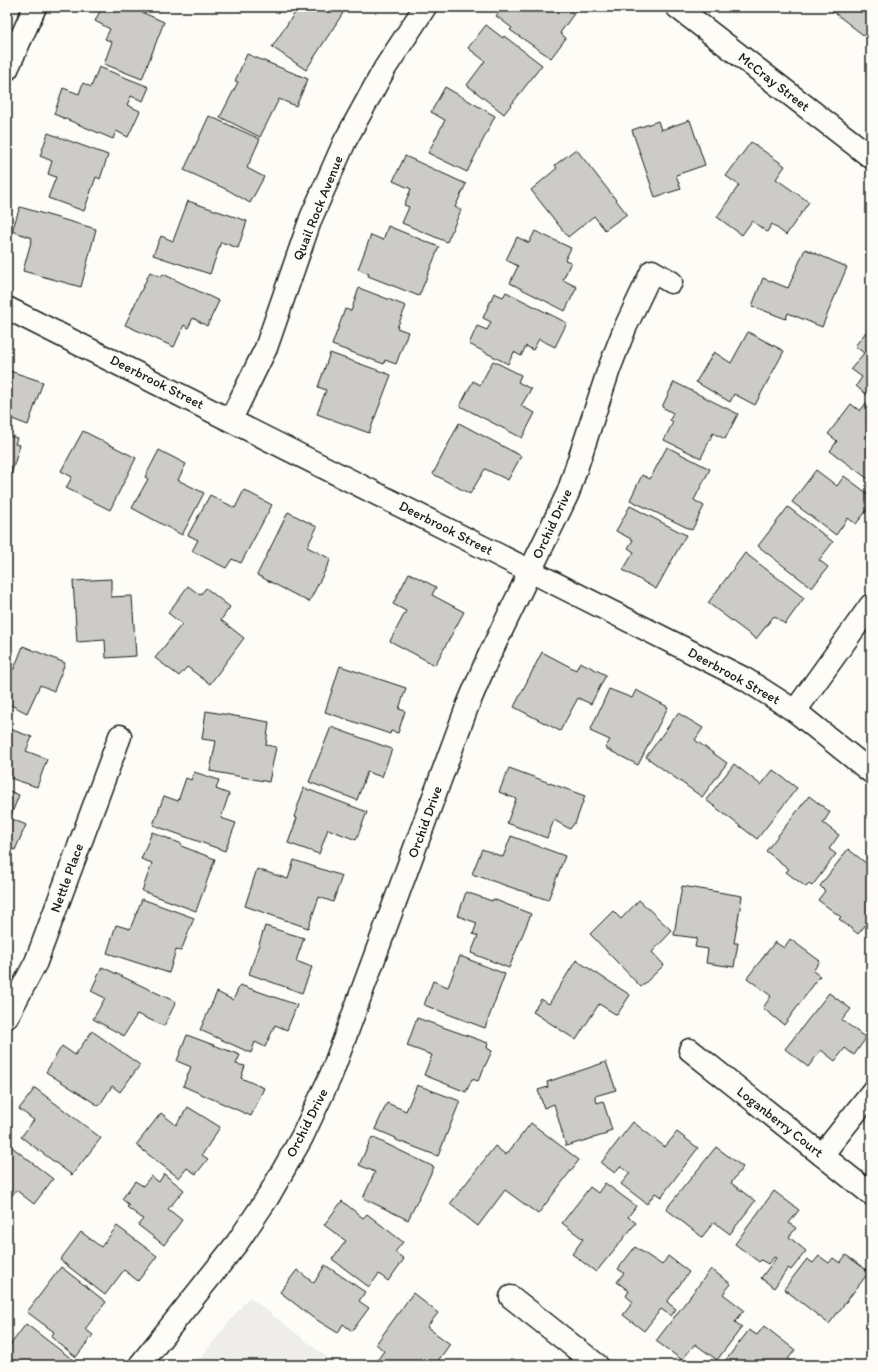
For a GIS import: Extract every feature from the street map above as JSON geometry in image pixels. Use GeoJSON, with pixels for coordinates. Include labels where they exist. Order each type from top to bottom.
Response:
{"type":"FeatureCollection","features":[{"type":"Feature","properties":{"kind":"street"},"geometry":{"type":"LineString","coordinates":[[7,69],[35,7]]}},
{"type":"Feature","properties":{"kind":"street","name":"Quail Rock Avenue"},"geometry":{"type":"LineString","coordinates":[[231,419],[266,348],[311,218],[345,141],[385,68],[425,7]]}},
{"type":"Feature","properties":{"kind":"street","name":"McCray Street"},"geometry":{"type":"LineString","coordinates":[[677,7],[871,157]]}},
{"type":"Feature","properties":{"kind":"street","name":"Orchid Drive"},"geometry":{"type":"LineString","coordinates":[[140,1365],[236,1243],[268,1197],[302,1138],[331,1075],[467,707],[487,660],[568,493],[614,356],[625,328],[652,271],[671,282]]}},
{"type":"Feature","properties":{"kind":"street","name":"Deerbrook Street"},"geometry":{"type":"LineString","coordinates":[[7,308],[231,419],[745,679],[795,711],[871,772]]}},
{"type":"Feature","properties":{"kind":"street"},"geometry":{"type":"LineString","coordinates":[[795,711],[871,605]]}},
{"type":"Feature","properties":{"kind":"street","name":"Nettle Place"},"geometry":{"type":"LineString","coordinates":[[7,1017],[36,962],[120,736]]}},
{"type":"Feature","properties":{"kind":"street","name":"Loganberry Court"},"geometry":{"type":"LineString","coordinates":[[690,1050],[871,1194]]}},
{"type":"Feature","properties":{"kind":"street"},"geometry":{"type":"LineString","coordinates":[[822,1155],[871,1093]]}},
{"type":"Feature","properties":{"kind":"street"},"geometry":{"type":"LineString","coordinates":[[511,1296],[597,1365]]}},
{"type":"Feature","properties":{"kind":"shaded area"},"geometry":{"type":"Polygon","coordinates":[[[249,1297],[337,1365],[195,1365],[249,1297]]]}},
{"type":"Feature","properties":{"kind":"building"},"geometry":{"type":"Polygon","coordinates":[[[102,7],[130,7],[164,22],[142,79],[104,64],[112,42],[105,39],[110,29],[95,21],[102,7]]]}},
{"type":"Feature","properties":{"kind":"building"},"geometry":{"type":"Polygon","coordinates":[[[291,7],[334,7],[343,13],[306,70],[272,47],[296,11],[291,7]]]}},
{"type":"Feature","properties":{"kind":"building"},"geometry":{"type":"Polygon","coordinates":[[[503,7],[578,8],[560,33],[566,38],[551,58],[510,30],[512,28],[496,16],[503,7]]]}},
{"type":"Feature","properties":{"kind":"building"},"geometry":{"type":"Polygon","coordinates":[[[827,7],[871,7],[871,41],[827,7]]]}},
{"type":"Feature","properties":{"kind":"building"},"geometry":{"type":"Polygon","coordinates":[[[486,25],[503,38],[504,36],[542,65],[504,114],[467,85],[485,61],[468,48],[486,25]]]}},
{"type":"Feature","properties":{"kind":"building"},"geometry":{"type":"Polygon","coordinates":[[[247,54],[308,79],[296,106],[279,99],[260,137],[220,117],[238,82],[235,81],[247,54]]]}},
{"type":"Feature","properties":{"kind":"building"},"geometry":{"type":"Polygon","coordinates":[[[99,67],[149,87],[143,101],[131,96],[127,105],[140,111],[128,137],[116,131],[113,139],[54,114],[63,88],[79,94],[83,83],[91,87],[99,67]]]}},
{"type":"Feature","properties":{"kind":"building"},"geometry":{"type":"Polygon","coordinates":[[[445,87],[495,116],[467,172],[428,153],[445,120],[431,112],[445,87]]]}},
{"type":"Feature","properties":{"kind":"building"},"geometry":{"type":"Polygon","coordinates":[[[209,116],[260,139],[247,168],[264,177],[250,203],[228,190],[184,170],[209,116]]]}},
{"type":"Feature","properties":{"kind":"building"},"geometry":{"type":"Polygon","coordinates":[[[690,120],[705,165],[676,175],[681,189],[655,197],[632,130],[658,121],[661,130],[690,120]]]}},
{"type":"Feature","properties":{"kind":"building"},"geometry":{"type":"Polygon","coordinates":[[[48,133],[108,155],[100,179],[96,177],[84,211],[48,198],[56,177],[48,174],[52,161],[40,156],[48,133]]]}},
{"type":"Feature","properties":{"kind":"building"},"geometry":{"type":"Polygon","coordinates":[[[751,142],[785,166],[776,179],[809,202],[786,235],[772,224],[767,232],[752,221],[742,235],[717,217],[739,185],[726,176],[751,142]]]}},
{"type":"Feature","properties":{"kind":"building"},"geometry":{"type":"Polygon","coordinates":[[[576,149],[627,214],[605,230],[594,216],[568,237],[531,190],[557,168],[555,165],[576,149]]]}},
{"type":"Feature","properties":{"kind":"building"},"geometry":{"type":"Polygon","coordinates":[[[405,156],[466,184],[455,207],[461,210],[447,242],[402,223],[409,207],[404,205],[411,189],[393,181],[405,156]]]}},
{"type":"Feature","properties":{"kind":"building"},"geometry":{"type":"Polygon","coordinates":[[[188,201],[247,221],[238,248],[221,242],[210,274],[153,255],[161,236],[173,241],[188,201]]]}},
{"type":"Feature","properties":{"kind":"building"},"geometry":{"type":"Polygon","coordinates":[[[20,207],[96,229],[81,287],[23,271],[32,238],[12,231],[20,207]]]}},
{"type":"Feature","properties":{"kind":"building"},"geometry":{"type":"Polygon","coordinates":[[[388,226],[439,247],[419,296],[368,276],[369,274],[358,269],[371,235],[383,240],[388,226]]]}},
{"type":"Feature","properties":{"kind":"building"},"geometry":{"type":"Polygon","coordinates":[[[535,231],[571,248],[565,260],[571,262],[563,280],[577,287],[565,311],[510,283],[518,266],[506,260],[517,237],[529,243],[535,231]]]}},
{"type":"Feature","properties":{"kind":"building"},"geometry":{"type":"Polygon","coordinates":[[[805,249],[847,267],[822,327],[788,313],[786,319],[752,306],[763,278],[788,288],[805,249]]]}},
{"type":"Feature","properties":{"kind":"building"},"geometry":{"type":"Polygon","coordinates":[[[150,272],[161,277],[163,274],[219,301],[207,326],[193,318],[188,328],[184,325],[174,347],[125,325],[150,272]]]}},
{"type":"Feature","properties":{"kind":"building"},"geometry":{"type":"Polygon","coordinates":[[[359,288],[406,306],[397,328],[408,332],[396,364],[385,360],[384,364],[332,345],[345,309],[351,311],[359,288]]]}},
{"type":"Feature","properties":{"kind":"building"},"geometry":{"type":"Polygon","coordinates":[[[506,292],[567,323],[555,347],[539,339],[533,350],[526,346],[521,356],[514,352],[508,364],[469,344],[477,326],[487,330],[491,322],[483,318],[494,293],[503,297],[506,292]]]}},
{"type":"Feature","properties":{"kind":"building"},"geometry":{"type":"Polygon","coordinates":[[[870,327],[871,398],[856,386],[862,377],[851,369],[864,353],[855,346],[870,327]]]}},
{"type":"Feature","properties":{"kind":"building"},"geometry":{"type":"Polygon","coordinates":[[[748,332],[784,351],[755,405],[734,394],[730,402],[696,382],[714,352],[731,363],[748,332]]]}},
{"type":"Feature","properties":{"kind":"building"},"geometry":{"type":"Polygon","coordinates":[[[330,353],[391,375],[369,433],[317,414],[326,390],[318,387],[330,353]]]}},
{"type":"Feature","properties":{"kind":"building"},"geometry":{"type":"Polygon","coordinates":[[[493,361],[521,375],[518,382],[531,389],[521,406],[535,413],[522,438],[460,406],[473,381],[480,385],[493,361]]]}},
{"type":"Feature","properties":{"kind":"building"},"geometry":{"type":"Polygon","coordinates":[[[7,370],[43,382],[28,425],[7,417],[7,370]]]}},
{"type":"Feature","properties":{"kind":"building"},"geometry":{"type":"Polygon","coordinates":[[[674,382],[738,414],[725,439],[713,433],[701,458],[664,440],[673,422],[670,420],[673,413],[662,407],[674,382]]]}},
{"type":"Feature","properties":{"kind":"building"},"geometry":{"type":"Polygon","coordinates":[[[866,403],[871,408],[871,481],[830,451],[837,441],[828,434],[851,404],[860,411],[866,403]]]}},
{"type":"Feature","properties":{"kind":"building"},"geometry":{"type":"Polygon","coordinates":[[[459,423],[521,456],[508,480],[485,469],[470,494],[433,474],[459,423]]]}},
{"type":"Feature","properties":{"kind":"building"},"geometry":{"type":"Polygon","coordinates":[[[83,431],[136,458],[110,510],[66,488],[72,477],[61,471],[83,431]]]}},
{"type":"Feature","properties":{"kind":"building"},"geometry":{"type":"Polygon","coordinates":[[[7,435],[17,438],[15,444],[20,445],[7,488],[7,435]]]}},
{"type":"Feature","properties":{"kind":"building"},"geometry":{"type":"Polygon","coordinates":[[[667,447],[710,469],[694,500],[704,506],[692,530],[630,500],[642,475],[650,479],[667,447]]]}},
{"type":"Feature","properties":{"kind":"building"},"geometry":{"type":"Polygon","coordinates":[[[159,450],[186,464],[178,480],[204,493],[182,535],[132,508],[148,479],[145,477],[159,450]]]}},
{"type":"Feature","properties":{"kind":"building"},"geometry":{"type":"Polygon","coordinates":[[[816,470],[837,486],[844,476],[871,496],[871,505],[856,524],[848,518],[836,535],[792,502],[816,470]]]}},
{"type":"Feature","properties":{"kind":"building"},"geometry":{"type":"Polygon","coordinates":[[[244,490],[272,505],[241,563],[232,559],[226,568],[192,551],[198,540],[188,535],[210,495],[235,508],[244,490]]]}},
{"type":"Feature","properties":{"kind":"building"},"geometry":{"type":"Polygon","coordinates":[[[630,506],[686,535],[656,589],[623,570],[634,552],[628,548],[633,540],[616,531],[630,506]]]}},
{"type":"Feature","properties":{"kind":"building"},"geometry":{"type":"Polygon","coordinates":[[[788,507],[833,542],[819,560],[828,567],[812,588],[758,546],[788,507]]]}},
{"type":"Feature","properties":{"kind":"building"},"geometry":{"type":"Polygon","coordinates":[[[288,512],[317,527],[307,547],[331,559],[309,602],[257,575],[288,512]]]}},
{"type":"Feature","properties":{"kind":"building"},"geometry":{"type":"Polygon","coordinates":[[[745,553],[804,598],[785,624],[774,616],[756,639],[708,603],[745,553]]]}},
{"type":"Feature","properties":{"kind":"building"},"geometry":{"type":"Polygon","coordinates":[[[409,573],[436,587],[432,595],[464,612],[435,665],[390,641],[406,611],[393,604],[409,573]]]}},
{"type":"Feature","properties":{"kind":"building"},"geometry":{"type":"Polygon","coordinates":[[[111,579],[111,597],[132,596],[136,656],[106,658],[105,640],[77,642],[73,581],[111,579]]]}},
{"type":"Feature","properties":{"kind":"building"},"geometry":{"type":"Polygon","coordinates":[[[188,586],[200,595],[206,588],[230,607],[221,620],[244,638],[210,684],[187,667],[179,676],[155,658],[182,624],[168,613],[188,586]]]}},
{"type":"Feature","properties":{"kind":"building"},"geometry":{"type":"Polygon","coordinates":[[[23,646],[65,663],[54,691],[40,685],[27,713],[7,703],[7,666],[14,669],[23,646]]]}},
{"type":"Feature","properties":{"kind":"building"},"geometry":{"type":"Polygon","coordinates":[[[542,652],[576,670],[580,662],[606,675],[591,704],[578,698],[560,731],[514,707],[542,652]]]}},
{"type":"Feature","properties":{"kind":"building"},"geometry":{"type":"Polygon","coordinates":[[[340,666],[406,688],[399,709],[405,711],[398,733],[391,731],[390,734],[325,712],[340,666]]]}},
{"type":"Feature","properties":{"kind":"building"},"geometry":{"type":"Polygon","coordinates":[[[609,689],[632,698],[636,690],[668,707],[638,765],[605,748],[610,740],[590,731],[609,689]]]}},
{"type":"Feature","properties":{"kind":"building"},"geometry":{"type":"Polygon","coordinates":[[[206,711],[269,722],[266,745],[276,747],[269,782],[210,771],[216,741],[202,739],[206,711]]]}},
{"type":"Feature","properties":{"kind":"building"},"geometry":{"type":"Polygon","coordinates":[[[678,713],[703,728],[695,740],[727,763],[702,797],[646,757],[678,713]]]}},
{"type":"Feature","properties":{"kind":"building"},"geometry":{"type":"Polygon","coordinates":[[[331,727],[392,749],[382,777],[367,772],[357,800],[309,782],[331,727]]]}},
{"type":"Feature","properties":{"kind":"building"},"geometry":{"type":"Polygon","coordinates":[[[7,728],[32,737],[26,751],[47,759],[37,787],[7,777],[7,728]]]}},
{"type":"Feature","properties":{"kind":"building"},"geometry":{"type":"Polygon","coordinates":[[[734,764],[761,785],[773,770],[797,788],[757,839],[706,800],[734,764]]]}},
{"type":"Feature","properties":{"kind":"building"},"geometry":{"type":"Polygon","coordinates":[[[509,768],[585,796],[576,821],[570,829],[554,820],[547,838],[507,823],[516,799],[499,792],[509,768]]]}},
{"type":"Feature","properties":{"kind":"building"},"geometry":{"type":"Polygon","coordinates":[[[194,772],[219,780],[216,789],[229,794],[221,818],[236,823],[225,851],[153,825],[164,796],[178,801],[186,778],[191,780],[194,772]]]}},
{"type":"Feature","properties":{"kind":"building"},"geometry":{"type":"Polygon","coordinates":[[[304,788],[367,812],[356,840],[328,829],[319,854],[288,843],[297,818],[294,817],[304,788]]]}},
{"type":"Feature","properties":{"kind":"building"},"geometry":{"type":"Polygon","coordinates":[[[7,790],[19,795],[10,818],[26,825],[15,850],[7,846],[7,790]]]}},
{"type":"Feature","properties":{"kind":"building"},"geometry":{"type":"Polygon","coordinates":[[[809,796],[830,812],[823,823],[839,835],[829,849],[836,854],[812,886],[809,884],[806,887],[786,872],[789,869],[766,851],[809,796]]]}},
{"type":"Feature","properties":{"kind":"building"},"geometry":{"type":"Polygon","coordinates":[[[152,832],[182,844],[181,846],[215,859],[196,911],[142,891],[152,863],[141,859],[152,832]]]}},
{"type":"Feature","properties":{"kind":"building"},"geometry":{"type":"Polygon","coordinates":[[[511,836],[565,856],[548,900],[472,874],[482,849],[503,857],[511,836]]]}},
{"type":"Feature","properties":{"kind":"building"},"geometry":{"type":"Polygon","coordinates":[[[848,849],[871,867],[871,918],[858,934],[839,919],[841,917],[818,900],[825,891],[820,886],[848,849]]]}},
{"type":"Feature","properties":{"kind":"building"},"geometry":{"type":"Polygon","coordinates":[[[294,860],[342,876],[333,902],[319,897],[308,928],[245,906],[257,869],[288,879],[294,860]]]}},
{"type":"Feature","properties":{"kind":"building"},"geometry":{"type":"Polygon","coordinates":[[[682,886],[742,896],[734,943],[738,943],[734,967],[706,963],[708,949],[695,947],[697,938],[674,935],[682,886]]]}},
{"type":"Feature","properties":{"kind":"building"},"geometry":{"type":"Polygon","coordinates":[[[466,892],[492,901],[493,899],[531,914],[509,968],[471,953],[478,936],[473,934],[477,923],[458,916],[466,892]]]}},
{"type":"Feature","properties":{"kind":"building"},"geometry":{"type":"Polygon","coordinates":[[[142,899],[194,918],[181,951],[176,950],[169,973],[107,953],[116,925],[130,929],[142,899]]]}},
{"type":"Feature","properties":{"kind":"building"},"geometry":{"type":"Polygon","coordinates":[[[639,900],[672,931],[652,952],[664,965],[641,987],[590,934],[613,911],[621,919],[639,900]]]}},
{"type":"Feature","properties":{"kind":"building"},"geometry":{"type":"Polygon","coordinates":[[[265,926],[304,938],[296,961],[312,967],[302,993],[249,974],[265,926]]]}},
{"type":"Feature","properties":{"kind":"building"},"geometry":{"type":"Polygon","coordinates":[[[790,939],[820,961],[813,971],[820,976],[784,1025],[763,1008],[771,996],[747,978],[775,942],[784,948],[790,939]]]}},
{"type":"Feature","properties":{"kind":"building"},"geometry":{"type":"Polygon","coordinates":[[[460,956],[505,974],[485,1028],[424,1005],[433,981],[448,987],[460,956]]]}},
{"type":"Feature","properties":{"kind":"building"},"geometry":{"type":"Polygon","coordinates":[[[576,960],[630,995],[617,1015],[599,1004],[576,1040],[533,1012],[541,999],[549,1004],[576,960]]]}},
{"type":"Feature","properties":{"kind":"building"},"geometry":{"type":"Polygon","coordinates":[[[102,967],[176,1002],[164,1026],[137,1014],[124,1036],[93,1019],[105,998],[91,991],[102,967]]]}},
{"type":"Feature","properties":{"kind":"building"},"geometry":{"type":"Polygon","coordinates":[[[240,985],[297,1005],[287,1030],[275,1025],[265,1047],[255,1042],[251,1053],[200,1030],[217,992],[233,1000],[240,985]]]}},
{"type":"Feature","properties":{"kind":"building"},"geometry":{"type":"Polygon","coordinates":[[[829,993],[851,1009],[842,1020],[866,1038],[854,1055],[845,1048],[835,1061],[821,1050],[808,1067],[785,1049],[829,993]]]}},
{"type":"Feature","properties":{"kind":"building"},"geometry":{"type":"Polygon","coordinates":[[[417,1018],[488,1043],[487,1048],[492,1051],[478,1081],[472,1079],[466,1092],[424,1075],[432,1055],[407,1046],[417,1018]]]}},
{"type":"Feature","properties":{"kind":"building"},"geometry":{"type":"Polygon","coordinates":[[[92,1031],[140,1065],[120,1092],[112,1086],[99,1106],[46,1072],[62,1046],[75,1055],[92,1031]]]}},
{"type":"Feature","properties":{"kind":"building"},"geometry":{"type":"Polygon","coordinates":[[[187,1035],[240,1055],[236,1064],[245,1066],[241,1078],[264,1088],[251,1116],[183,1086],[191,1067],[177,1061],[187,1035]]]}},
{"type":"Feature","properties":{"kind":"building"},"geometry":{"type":"Polygon","coordinates":[[[606,1062],[616,1090],[595,1096],[597,1103],[603,1101],[612,1130],[606,1132],[607,1134],[566,1146],[554,1104],[544,1108],[538,1090],[548,1087],[547,1082],[606,1062]]]}},
{"type":"Feature","properties":{"kind":"building"},"geometry":{"type":"Polygon","coordinates":[[[417,1085],[460,1101],[438,1156],[396,1140],[396,1138],[375,1129],[387,1103],[406,1111],[417,1085]]]}},
{"type":"Feature","properties":{"kind":"building"},"geometry":{"type":"Polygon","coordinates":[[[35,1088],[101,1138],[72,1175],[21,1137],[34,1120],[19,1109],[35,1088]]]}},
{"type":"Feature","properties":{"kind":"building"},"geometry":{"type":"Polygon","coordinates":[[[188,1107],[220,1127],[202,1155],[208,1159],[196,1174],[187,1168],[179,1178],[136,1145],[161,1113],[176,1125],[188,1107]]]}},
{"type":"Feature","properties":{"kind":"building"},"geometry":{"type":"Polygon","coordinates":[[[633,1122],[665,1147],[677,1132],[698,1148],[661,1197],[655,1193],[647,1204],[621,1184],[630,1173],[620,1166],[615,1173],[601,1163],[633,1122]]]}},
{"type":"Feature","properties":{"kind":"building"},"geometry":{"type":"Polygon","coordinates":[[[531,1123],[579,1160],[538,1214],[505,1190],[478,1226],[450,1204],[495,1146],[506,1155],[531,1123]]]}},
{"type":"Feature","properties":{"kind":"building"},"geometry":{"type":"Polygon","coordinates":[[[372,1137],[434,1167],[408,1220],[363,1198],[375,1172],[359,1165],[372,1137]]]}},
{"type":"Feature","properties":{"kind":"building"},"geometry":{"type":"Polygon","coordinates":[[[8,1144],[53,1179],[34,1204],[16,1190],[7,1202],[8,1144]]]}},
{"type":"Feature","properties":{"kind":"building"},"geometry":{"type":"Polygon","coordinates":[[[716,1147],[743,1167],[731,1183],[755,1201],[730,1234],[714,1222],[702,1237],[666,1209],[716,1147]]]}},
{"type":"Feature","properties":{"kind":"building"},"geometry":{"type":"Polygon","coordinates":[[[164,1174],[184,1190],[168,1209],[182,1220],[164,1245],[138,1225],[143,1219],[127,1207],[129,1205],[122,1199],[135,1181],[143,1186],[151,1176],[159,1182],[164,1174]]]}},
{"type":"Feature","properties":{"kind":"building"},"geometry":{"type":"Polygon","coordinates":[[[605,1183],[636,1206],[628,1217],[636,1223],[596,1272],[572,1254],[583,1239],[562,1223],[590,1187],[598,1193],[605,1183]]]}},
{"type":"Feature","properties":{"kind":"building"},"geometry":{"type":"Polygon","coordinates":[[[774,1191],[799,1210],[789,1223],[796,1228],[789,1237],[806,1251],[791,1270],[788,1268],[774,1288],[761,1278],[776,1258],[774,1257],[768,1264],[761,1260],[759,1262],[735,1244],[774,1191]]]}},
{"type":"Feature","properties":{"kind":"building"},"geometry":{"type":"Polygon","coordinates":[[[342,1201],[363,1218],[367,1214],[403,1242],[395,1252],[404,1259],[388,1281],[379,1274],[369,1287],[332,1259],[346,1241],[324,1225],[342,1201]]]}},
{"type":"Feature","properties":{"kind":"building"},"geometry":{"type":"Polygon","coordinates":[[[117,1226],[157,1256],[138,1281],[124,1270],[105,1295],[60,1260],[81,1232],[101,1247],[117,1226]]]}},
{"type":"Feature","properties":{"kind":"building"},"geometry":{"type":"Polygon","coordinates":[[[635,1247],[662,1265],[668,1256],[689,1272],[667,1302],[676,1309],[671,1316],[661,1309],[644,1331],[623,1315],[633,1302],[626,1296],[629,1291],[617,1282],[624,1273],[618,1269],[635,1247]]]}},
{"type":"Feature","properties":{"kind":"building"},"geometry":{"type":"Polygon","coordinates":[[[846,1255],[869,1272],[829,1324],[784,1289],[807,1259],[813,1263],[819,1256],[829,1263],[833,1258],[840,1263],[846,1255]]]}},
{"type":"Feature","properties":{"kind":"building"},"geometry":{"type":"Polygon","coordinates":[[[325,1265],[365,1292],[359,1301],[369,1308],[352,1331],[343,1324],[338,1333],[312,1317],[280,1292],[297,1270],[314,1283],[325,1265]]]}},
{"type":"Feature","properties":{"kind":"building"},"geometry":{"type":"Polygon","coordinates":[[[61,1267],[106,1302],[85,1329],[93,1335],[76,1357],[51,1337],[54,1332],[27,1312],[61,1267]]]}},
{"type":"Feature","properties":{"kind":"building"},"geometry":{"type":"Polygon","coordinates":[[[711,1269],[731,1284],[723,1294],[744,1310],[735,1322],[742,1327],[717,1360],[695,1344],[682,1360],[656,1341],[711,1269]]]}},
{"type":"Feature","properties":{"kind":"building"},"geometry":{"type":"Polygon","coordinates":[[[413,1293],[438,1313],[427,1327],[450,1344],[435,1365],[380,1365],[376,1362],[384,1351],[376,1344],[413,1293]]]}},
{"type":"Feature","properties":{"kind":"building"},"geometry":{"type":"Polygon","coordinates":[[[26,1324],[73,1360],[70,1365],[7,1365],[8,1348],[26,1324]]]}},
{"type":"Feature","properties":{"kind":"building"},"geometry":{"type":"Polygon","coordinates":[[[764,1326],[795,1350],[788,1359],[796,1365],[722,1365],[749,1330],[757,1335],[764,1326]]]}}]}
